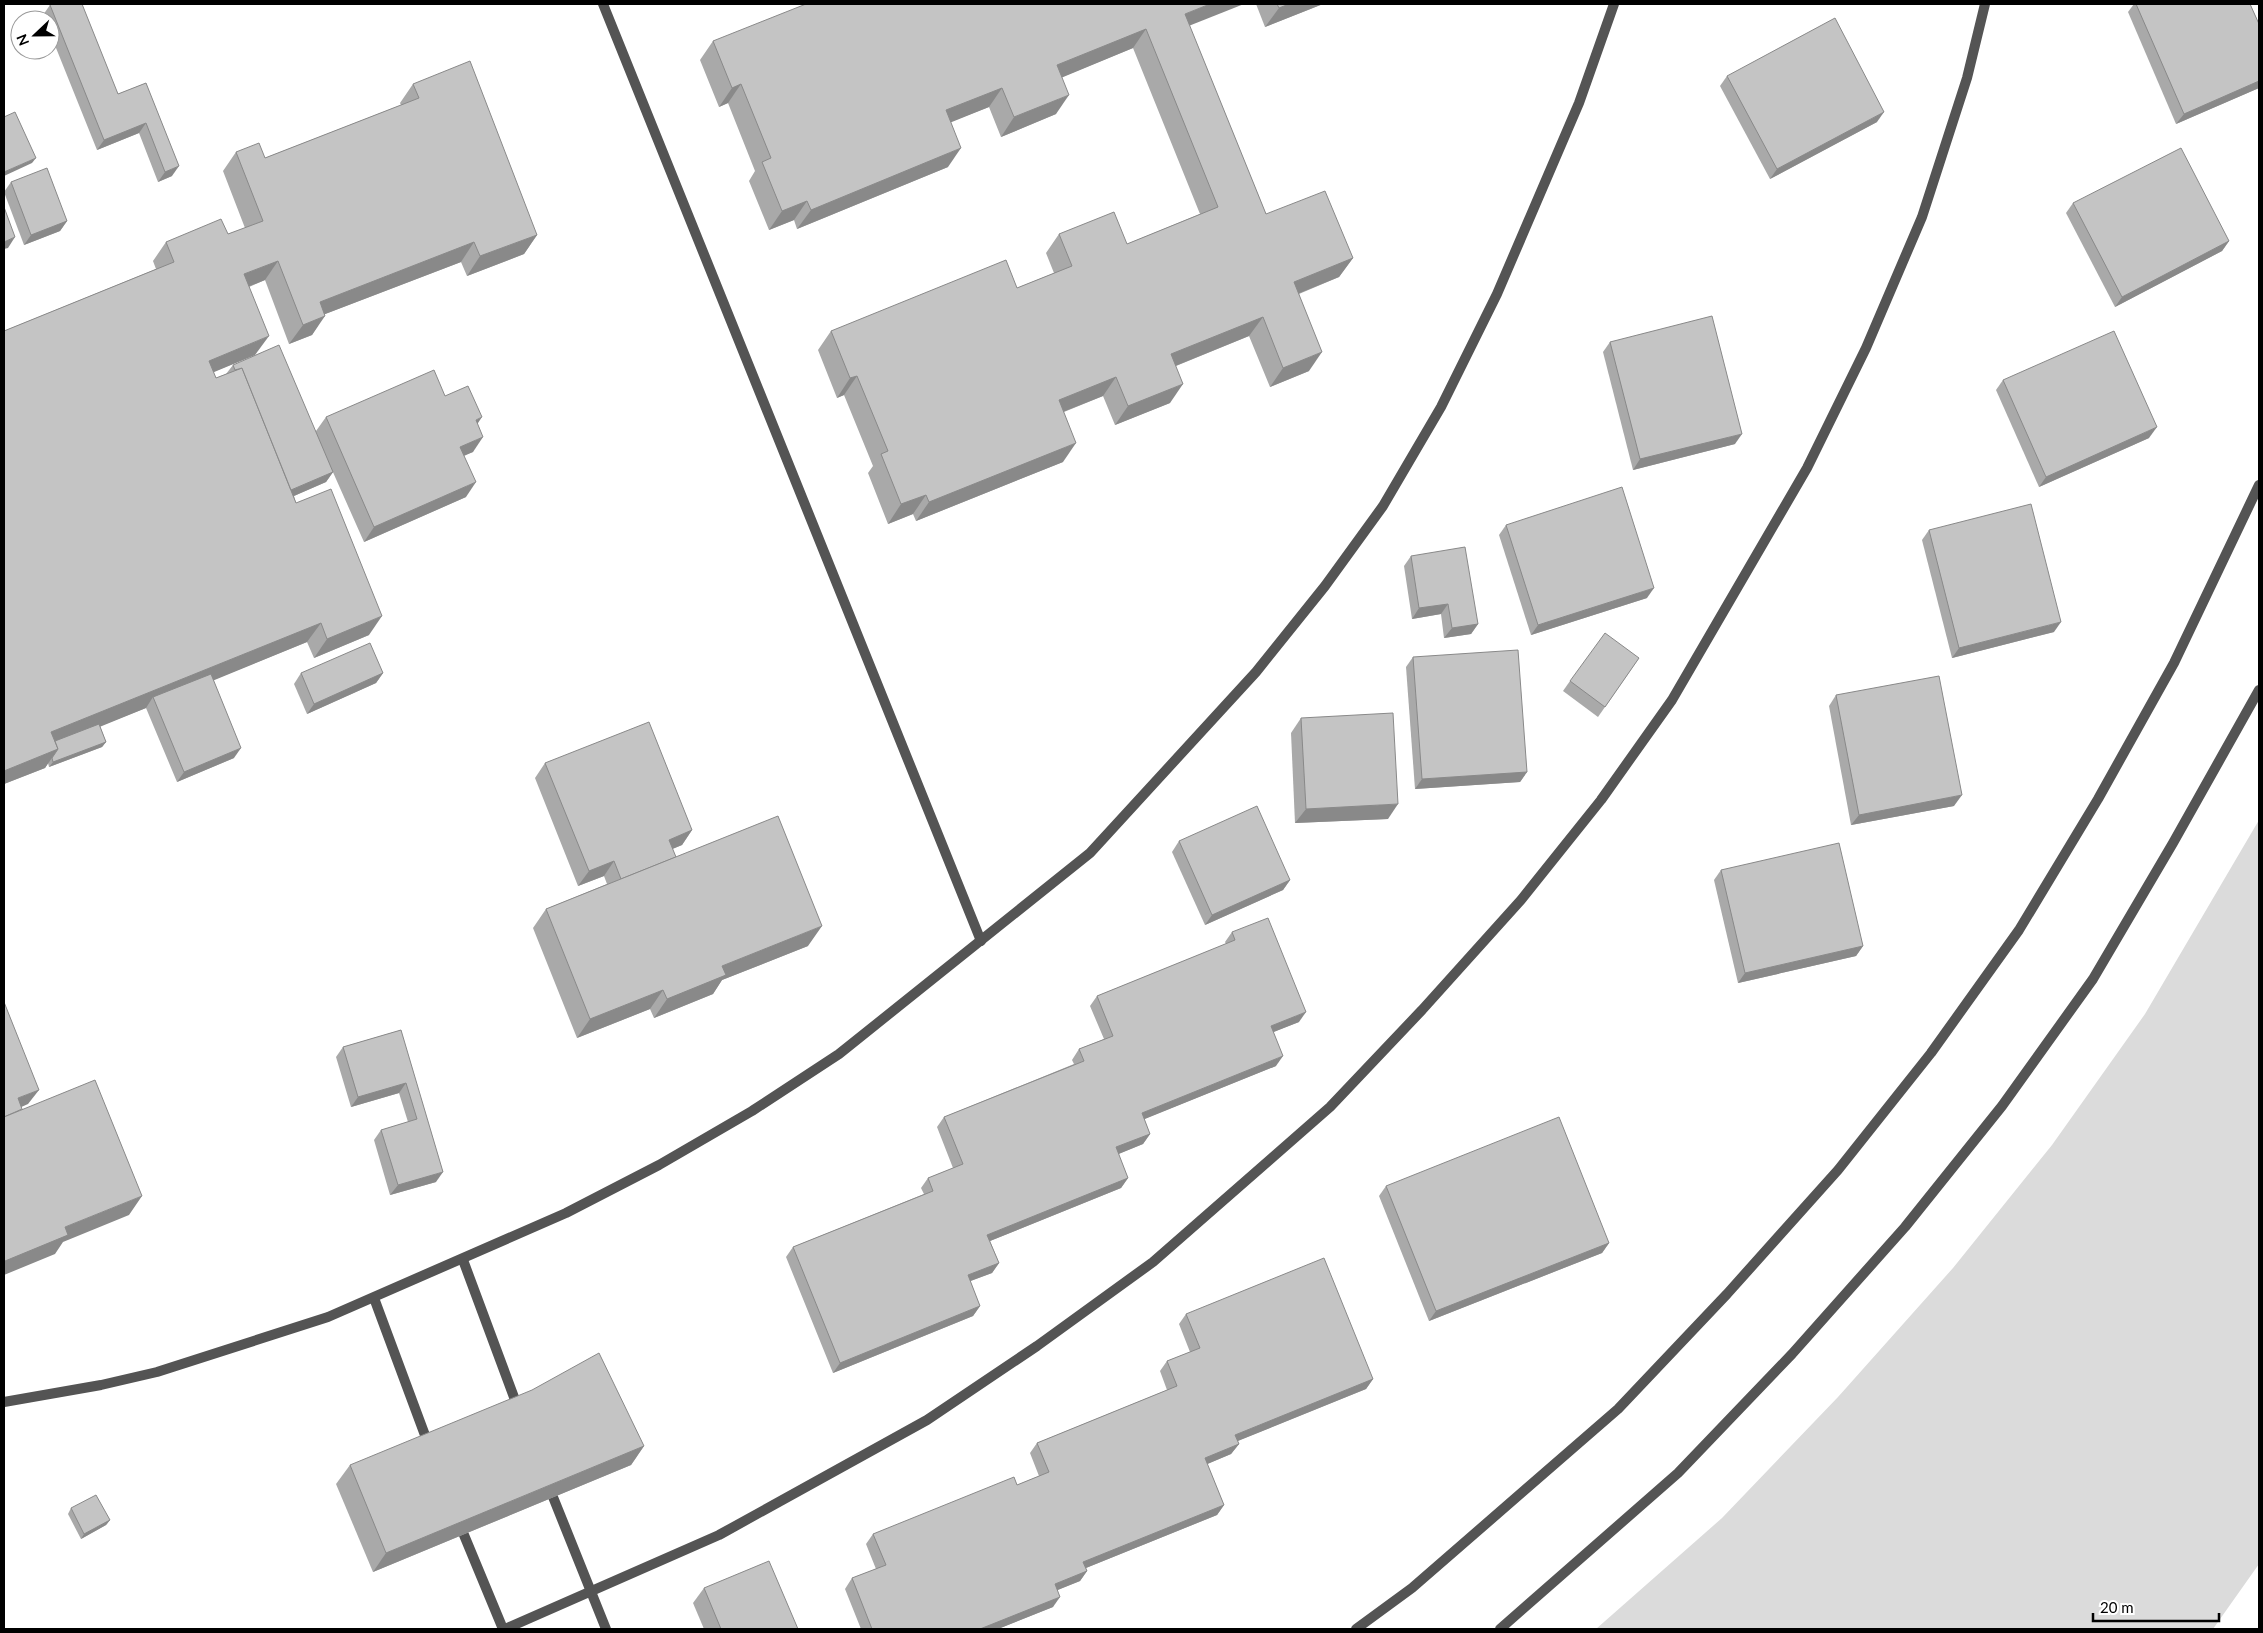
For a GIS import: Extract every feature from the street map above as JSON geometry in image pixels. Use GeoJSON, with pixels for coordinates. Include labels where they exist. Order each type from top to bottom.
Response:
{"type":"FeatureCollection","features":[{"type":"Feature","properties":{"kind":"street"},"geometry":{"type":"LineString","coordinates":[[603,4],[981,941]]}},
{"type":"Feature","properties":{"kind":"street"},"geometry":{"type":"LineString","coordinates":[[4,1402],[157,1372],[311,1323],[374,1298],[566,1213],[634,1178],[752,1111],[839,1054],[1090,853],[1256,672],[1325,586],[1383,506],[1441,407],[1497,294],[1578,103],[1614,4]]}},
{"type":"Feature","properties":{"kind":"street"},"geometry":{"type":"LineString","coordinates":[[464,1535],[504,1629],[592,1592],[718,1535],[927,1420],[1037,1346],[1153,1262],[1330,1107],[1422,1010],[1521,900],[1601,800],[1672,700],[1807,468],[1866,348],[1922,217],[1967,78],[1985,4]]}},
{"type":"Feature","properties":{"kind":"street"},"geometry":{"type":"LineString","coordinates":[[1356,1629],[1412,1588],[1618,1409],[1727,1294],[1831,1177],[1926,1060],[2019,930],[2098,799],[2174,663],[2259,485]]}},
{"type":"Feature","properties":{"kind":"street"},"geometry":{"type":"LineString","coordinates":[[1500,1629],[1678,1472],[1792,1354],[1905,1227],[2002,1106],[2092,979],[2173,844],[2259,690]]}},
{"type":"Feature","properties":{"kind":"street"},"geometry":{"type":"LineString","coordinates":[[462,1260],[518,1409]]}},
{"type":"Feature","properties":{"kind":"street"},"geometry":{"type":"LineString","coordinates":[[374,1298],[429,1446]]}},
{"type":"Feature","properties":{"kind":"street"},"geometry":{"type":"LineString","coordinates":[[553,1497],[606,1629]]}},
{"type":"Feature","properties":{"kind":"shaded area"},"geometry":{"type":"Polygon","coordinates":[[[2259,820],[2259,1564],[2213,1629],[1596,1629],[1722,1518],[1838,1397],[1953,1268],[2052,1145],[2145,1014],[2259,820]]]}},
{"type":"Feature","properties":{"kind":"building"},"geometry":{"type":"Polygon","coordinates":[[[82,4],[118,94],[146,83],[179,166],[165,172],[146,123],[104,140],[60,30],[60,10],[52,10],[50,5],[82,4]]]}},
{"type":"Feature","properties":{"kind":"building"},"geometry":{"type":"Polygon","coordinates":[[[806,4],[1210,4],[1185,14],[1266,214],[1325,191],[1353,258],[1294,282],[1322,352],[1283,368],[1263,317],[1171,354],[1183,384],[1128,406],[1116,377],[1059,400],[1076,443],[929,502],[926,495],[901,504],[881,454],[888,451],[857,376],[850,378],[831,331],[1006,260],[1017,288],[1072,266],[1059,234],[1114,212],[1127,244],[1218,207],[1146,29],[1057,65],[1069,95],[1014,117],[1002,88],[946,110],[961,148],[811,210],[807,201],[782,211],[762,162],[771,158],[741,84],[732,88],[713,41],[806,4]]]}},
{"type":"Feature","properties":{"kind":"building"},"geometry":{"type":"Polygon","coordinates":[[[1277,4],[1289,4],[1279,8],[1277,4]]]}},
{"type":"Feature","properties":{"kind":"building"},"geometry":{"type":"Polygon","coordinates":[[[2136,4],[2250,4],[2259,24],[2259,81],[2184,114],[2136,4]]]}},
{"type":"Feature","properties":{"kind":"building"},"geometry":{"type":"Polygon","coordinates":[[[1835,18],[1884,112],[1777,169],[1727,76],[1835,18]]]}},
{"type":"Feature","properties":{"kind":"building"},"geometry":{"type":"Polygon","coordinates":[[[470,61],[537,235],[480,256],[474,242],[320,302],[325,316],[303,325],[278,261],[244,274],[269,336],[209,361],[216,378],[242,368],[296,503],[331,489],[382,616],[327,639],[321,623],[51,732],[58,749],[4,771],[4,331],[174,262],[166,242],[221,219],[228,234],[263,221],[236,152],[259,143],[265,158],[419,98],[413,84],[470,61]]]}},
{"type":"Feature","properties":{"kind":"building"},"geometry":{"type":"Polygon","coordinates":[[[15,112],[36,158],[4,172],[4,117],[15,112]]]}},
{"type":"Feature","properties":{"kind":"building"},"geometry":{"type":"Polygon","coordinates":[[[2181,148],[2229,241],[2122,297],[2073,203],[2181,148]]]}},
{"type":"Feature","properties":{"kind":"building"},"geometry":{"type":"Polygon","coordinates":[[[47,168],[67,221],[31,235],[11,182],[47,168]]]}},
{"type":"Feature","properties":{"kind":"building"},"geometry":{"type":"Polygon","coordinates":[[[4,207],[15,237],[4,242],[4,207]]]}},
{"type":"Feature","properties":{"kind":"building"},"geometry":{"type":"Polygon","coordinates":[[[1712,316],[1742,434],[1640,459],[1610,342],[1712,316]]]}},
{"type":"Feature","properties":{"kind":"building"},"geometry":{"type":"Polygon","coordinates":[[[2114,331],[2157,427],[2046,477],[2003,380],[2114,331]]]}},
{"type":"Feature","properties":{"kind":"building"},"geometry":{"type":"Polygon","coordinates":[[[279,345],[333,472],[291,490],[242,368],[235,370],[233,365],[279,345]]]}},
{"type":"Feature","properties":{"kind":"building"},"geometry":{"type":"Polygon","coordinates":[[[434,370],[445,396],[468,386],[482,417],[476,420],[483,437],[460,447],[476,482],[374,527],[326,417],[434,370]]]}},
{"type":"Feature","properties":{"kind":"building"},"geometry":{"type":"Polygon","coordinates":[[[1622,487],[1654,588],[1538,625],[1506,525],[1622,487]]]}},
{"type":"Feature","properties":{"kind":"building"},"geometry":{"type":"Polygon","coordinates":[[[2031,504],[2061,622],[1959,648],[1929,530],[2031,504]]]}},
{"type":"Feature","properties":{"kind":"building"},"geometry":{"type":"Polygon","coordinates":[[[1465,547],[1478,624],[1452,628],[1448,604],[1419,608],[1411,556],[1465,547]]]}},
{"type":"Feature","properties":{"kind":"building"},"geometry":{"type":"Polygon","coordinates":[[[1605,633],[1639,658],[1605,707],[1570,681],[1605,633]]]}},
{"type":"Feature","properties":{"kind":"building"},"geometry":{"type":"Polygon","coordinates":[[[370,643],[383,673],[314,704],[301,673],[370,643]]]}},
{"type":"Feature","properties":{"kind":"building"},"geometry":{"type":"Polygon","coordinates":[[[1518,650],[1527,772],[1422,779],[1413,657],[1518,650]]]}},
{"type":"Feature","properties":{"kind":"building"},"geometry":{"type":"Polygon","coordinates":[[[211,674],[241,748],[184,772],[153,697],[211,674]]]}},
{"type":"Feature","properties":{"kind":"building"},"geometry":{"type":"Polygon","coordinates":[[[1939,676],[1962,795],[1859,815],[1836,695],[1939,676]]]}},
{"type":"Feature","properties":{"kind":"building"},"geometry":{"type":"Polygon","coordinates":[[[1393,713],[1398,804],[1306,809],[1301,718],[1393,713]]]}},
{"type":"Feature","properties":{"kind":"building"},"geometry":{"type":"Polygon","coordinates":[[[649,722],[692,830],[669,840],[676,857],[621,879],[614,861],[589,871],[545,763],[649,722]]]}},
{"type":"Feature","properties":{"kind":"building"},"geometry":{"type":"Polygon","coordinates":[[[99,724],[106,742],[53,762],[52,758],[58,749],[55,741],[99,724]]]}},
{"type":"Feature","properties":{"kind":"building"},"geometry":{"type":"Polygon","coordinates":[[[1257,806],[1290,880],[1212,915],[1179,841],[1257,806]]]}},
{"type":"Feature","properties":{"kind":"building"},"geometry":{"type":"Polygon","coordinates":[[[778,816],[822,926],[722,966],[726,975],[667,999],[663,990],[590,1019],[546,909],[778,816]]]}},
{"type":"Feature","properties":{"kind":"building"},"geometry":{"type":"Polygon","coordinates":[[[1839,843],[1863,946],[1745,973],[1721,870],[1839,843]]]}},
{"type":"Feature","properties":{"kind":"building"},"geometry":{"type":"Polygon","coordinates":[[[1268,918],[1306,1012],[1271,1026],[1283,1056],[1142,1113],[1150,1134],[1116,1147],[1128,1178],[987,1235],[999,1263],[968,1275],[980,1306],[840,1363],[793,1247],[933,1191],[928,1178],[963,1164],[944,1117],[1084,1061],[1079,1049],[1113,1036],[1097,996],[1235,940],[1232,932],[1268,918]]]}},
{"type":"Feature","properties":{"kind":"building"},"geometry":{"type":"Polygon","coordinates":[[[4,1002],[39,1090],[18,1098],[22,1109],[4,1117],[4,1002]]]}},
{"type":"Feature","properties":{"kind":"building"},"geometry":{"type":"Polygon","coordinates":[[[401,1030],[443,1172],[398,1185],[381,1130],[417,1119],[406,1083],[358,1097],[343,1047],[401,1030]]]}},
{"type":"Feature","properties":{"kind":"building"},"geometry":{"type":"Polygon","coordinates":[[[95,1080],[142,1196],[65,1227],[68,1235],[5,1261],[4,1117],[95,1080]]]}},
{"type":"Feature","properties":{"kind":"building"},"geometry":{"type":"Polygon","coordinates":[[[1559,1117],[1609,1243],[1436,1311],[1386,1186],[1559,1117]]]}},
{"type":"Feature","properties":{"kind":"building"},"geometry":{"type":"Polygon","coordinates":[[[1324,1258],[1373,1379],[1235,1435],[1239,1444],[1205,1458],[1224,1505],[1083,1562],[1087,1571],[1055,1584],[1060,1597],[980,1629],[872,1629],[852,1578],[886,1565],[873,1534],[1014,1477],[1017,1485],[1049,1472],[1037,1443],[1177,1386],[1167,1361],[1200,1348],[1186,1314],[1324,1258]]]}},
{"type":"Feature","properties":{"kind":"building"},"geometry":{"type":"Polygon","coordinates":[[[599,1353],[644,1446],[386,1553],[350,1465],[532,1390],[599,1353]]]}},
{"type":"Feature","properties":{"kind":"building"},"geometry":{"type":"Polygon","coordinates":[[[96,1495],[110,1520],[84,1534],[71,1508],[96,1495]]]}},
{"type":"Feature","properties":{"kind":"building"},"geometry":{"type":"Polygon","coordinates":[[[769,1561],[798,1629],[721,1629],[704,1588],[769,1561]]]}}]}
